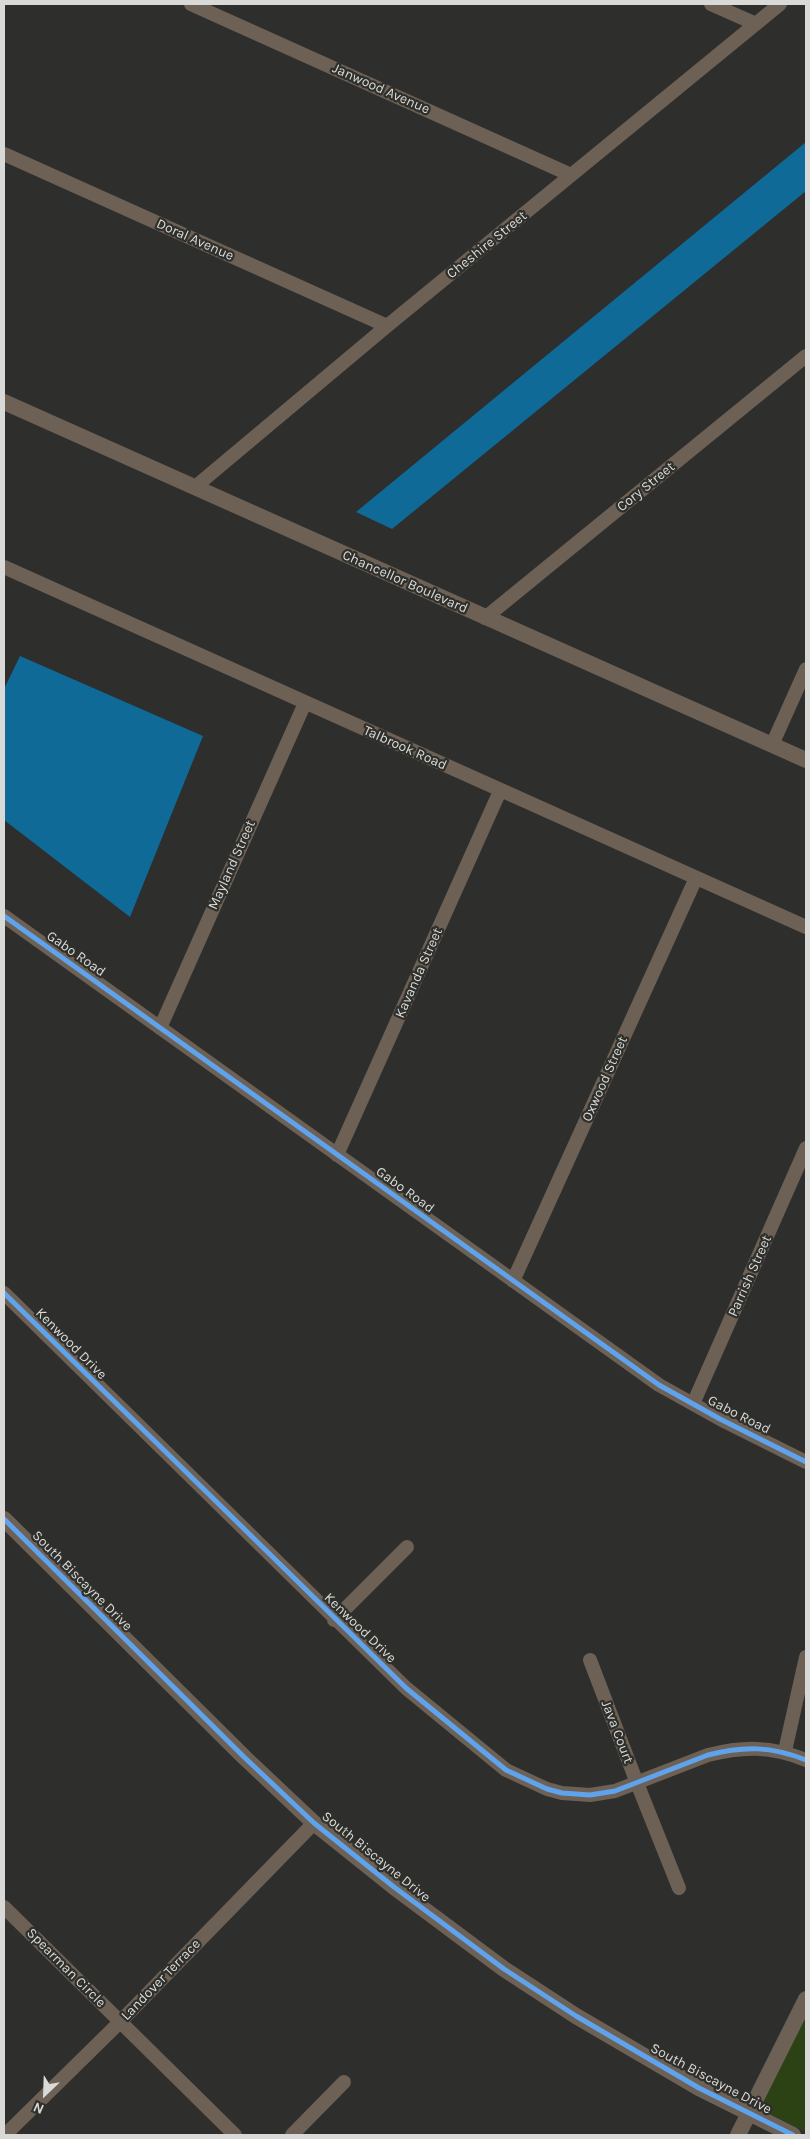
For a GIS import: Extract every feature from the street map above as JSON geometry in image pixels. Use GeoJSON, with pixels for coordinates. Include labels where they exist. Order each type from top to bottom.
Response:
{"type":"FeatureCollection","features":[{"type":"Feature","properties":{"kind":"street","name":"Janwood Avenue"},"geometry":{"type":"LineString","coordinates":[[191,4],[571,175]]}},
{"type":"Feature","properties":{"kind":"street"},"geometry":{"type":"LineString","coordinates":[[711,4],[756,24]]}},
{"type":"Feature","properties":{"kind":"street","name":"Cheshire Street"},"geometry":{"type":"LineString","coordinates":[[194,487],[780,4]]}},
{"type":"Feature","properties":{"kind":"street","name":"Doral Avenue"},"geometry":{"type":"LineString","coordinates":[[4,154],[387,326]]}},
{"type":"Feature","properties":{"kind":"street","name":"Cory Street"},"geometry":{"type":"LineString","coordinates":[[485,618],[806,356]]}},
{"type":"Feature","properties":{"kind":"street","name":"Chancellor Boulevard"},"geometry":{"type":"LineString","coordinates":[[4,402],[806,760]]}},
{"type":"Feature","properties":{"kind":"street","name":"Talbrook Road"},"geometry":{"type":"LineString","coordinates":[[4,567],[806,927]]}},
{"type":"Feature","properties":{"kind":"street"},"geometry":{"type":"LineString","coordinates":[[772,745],[806,669]]}},
{"type":"Feature","properties":{"kind":"street","name":"Mayland Street"},"geometry":{"type":"LineString","coordinates":[[160,1028],[305,703]]}},
{"type":"Feature","properties":{"kind":"street","name":"Kavanda Street"},"geometry":{"type":"LineString","coordinates":[[337,1155],[500,791]]}},
{"type":"Feature","properties":{"kind":"street","name":"Oxwood Street"},"geometry":{"type":"LineString","coordinates":[[514,1281],[696,878]]}},
{"type":"Feature","properties":{"kind":"street","name":"Gabo Road"},"geometry":{"type":"LineString","coordinates":[[4,916],[659,1385],[806,1462]]}},
{"type":"Feature","properties":{"kind":"street","name":"Parrish Street"},"geometry":{"type":"LineString","coordinates":[[693,1404],[806,1148]]}},
{"type":"Feature","properties":{"kind":"street","name":"Kenwood Drive"},"geometry":{"type":"LineString","coordinates":[[4,1293],[334,1620],[406,1688],[496,1762],[518,1777],[547,1789],[576,1795],[603,1794],[637,1783],[708,1755],[724,1751],[761,1748],[785,1751],[806,1760]]}},
{"type":"Feature","properties":{"kind":"street","name":"South Biscayne Drive"},"geometry":{"type":"LineString","coordinates":[[4,1519],[244,1757],[314,1823],[394,1887],[520,1979],[576,2016],[651,2061],[793,2135]]}},
{"type":"Feature","properties":{"kind":"street"},"geometry":{"type":"LineString","coordinates":[[334,1620],[407,1547]]}},
{"type":"Feature","properties":{"kind":"street"},"geometry":{"type":"LineString","coordinates":[[785,1751],[806,1657]]}},
{"type":"Feature","properties":{"kind":"street","name":"Java Court"},"geometry":{"type":"LineString","coordinates":[[590,1660],[679,1888]]}},
{"type":"Feature","properties":{"kind":"street","name":"Landover Terrace"},"geometry":{"type":"LineString","coordinates":[[5,2135],[120,2022],[314,1823]]}},
{"type":"Feature","properties":{"kind":"street","name":"Spearman Circle"},"geometry":{"type":"LineString","coordinates":[[4,1906],[235,2135]]}},
{"type":"Feature","properties":{"kind":"street"},"geometry":{"type":"LineString","coordinates":[[738,2135],[806,1999]]}},
{"type":"Feature","properties":{"kind":"street"},"geometry":{"type":"LineString","coordinates":[[292,2135],[344,2082]]}},
{"type":"Feature","properties":{"kind":"green space"},"geometry":{"type":"Polygon","coordinates":[[[806,2017],[806,2132],[760,2109],[806,2017]]]}},
{"type":"Feature","properties":{"kind":"water"},"geometry":{"type":"Polygon","coordinates":[[[806,142],[806,191],[392,529],[356,512],[806,142]]]}},
{"type":"Feature","properties":{"kind":"water"},"geometry":{"type":"Polygon","coordinates":[[[20,656],[203,736],[130,917],[4,820],[4,689],[20,656]]]}},
{"type":"Feature","properties":{"kind":"cycle path"},"geometry":{"type":"LineString","coordinates":[[4,916],[659,1385],[720,1419],[806,1462]]}},
{"type":"Feature","properties":{"kind":"cycle path"},"geometry":{"type":"LineString","coordinates":[[4,1293],[406,1688],[506,1770],[547,1789],[562,1793],[590,1795],[615,1791],[708,1755],[721,1752],[746,1749],[769,1750],[806,1760]]}},
{"type":"Feature","properties":{"kind":"cycle path"},"geometry":{"type":"LineString","coordinates":[[4,1519],[244,1757],[314,1823],[394,1887],[504,1969],[576,2016],[699,2088],[793,2135]]}}]}
